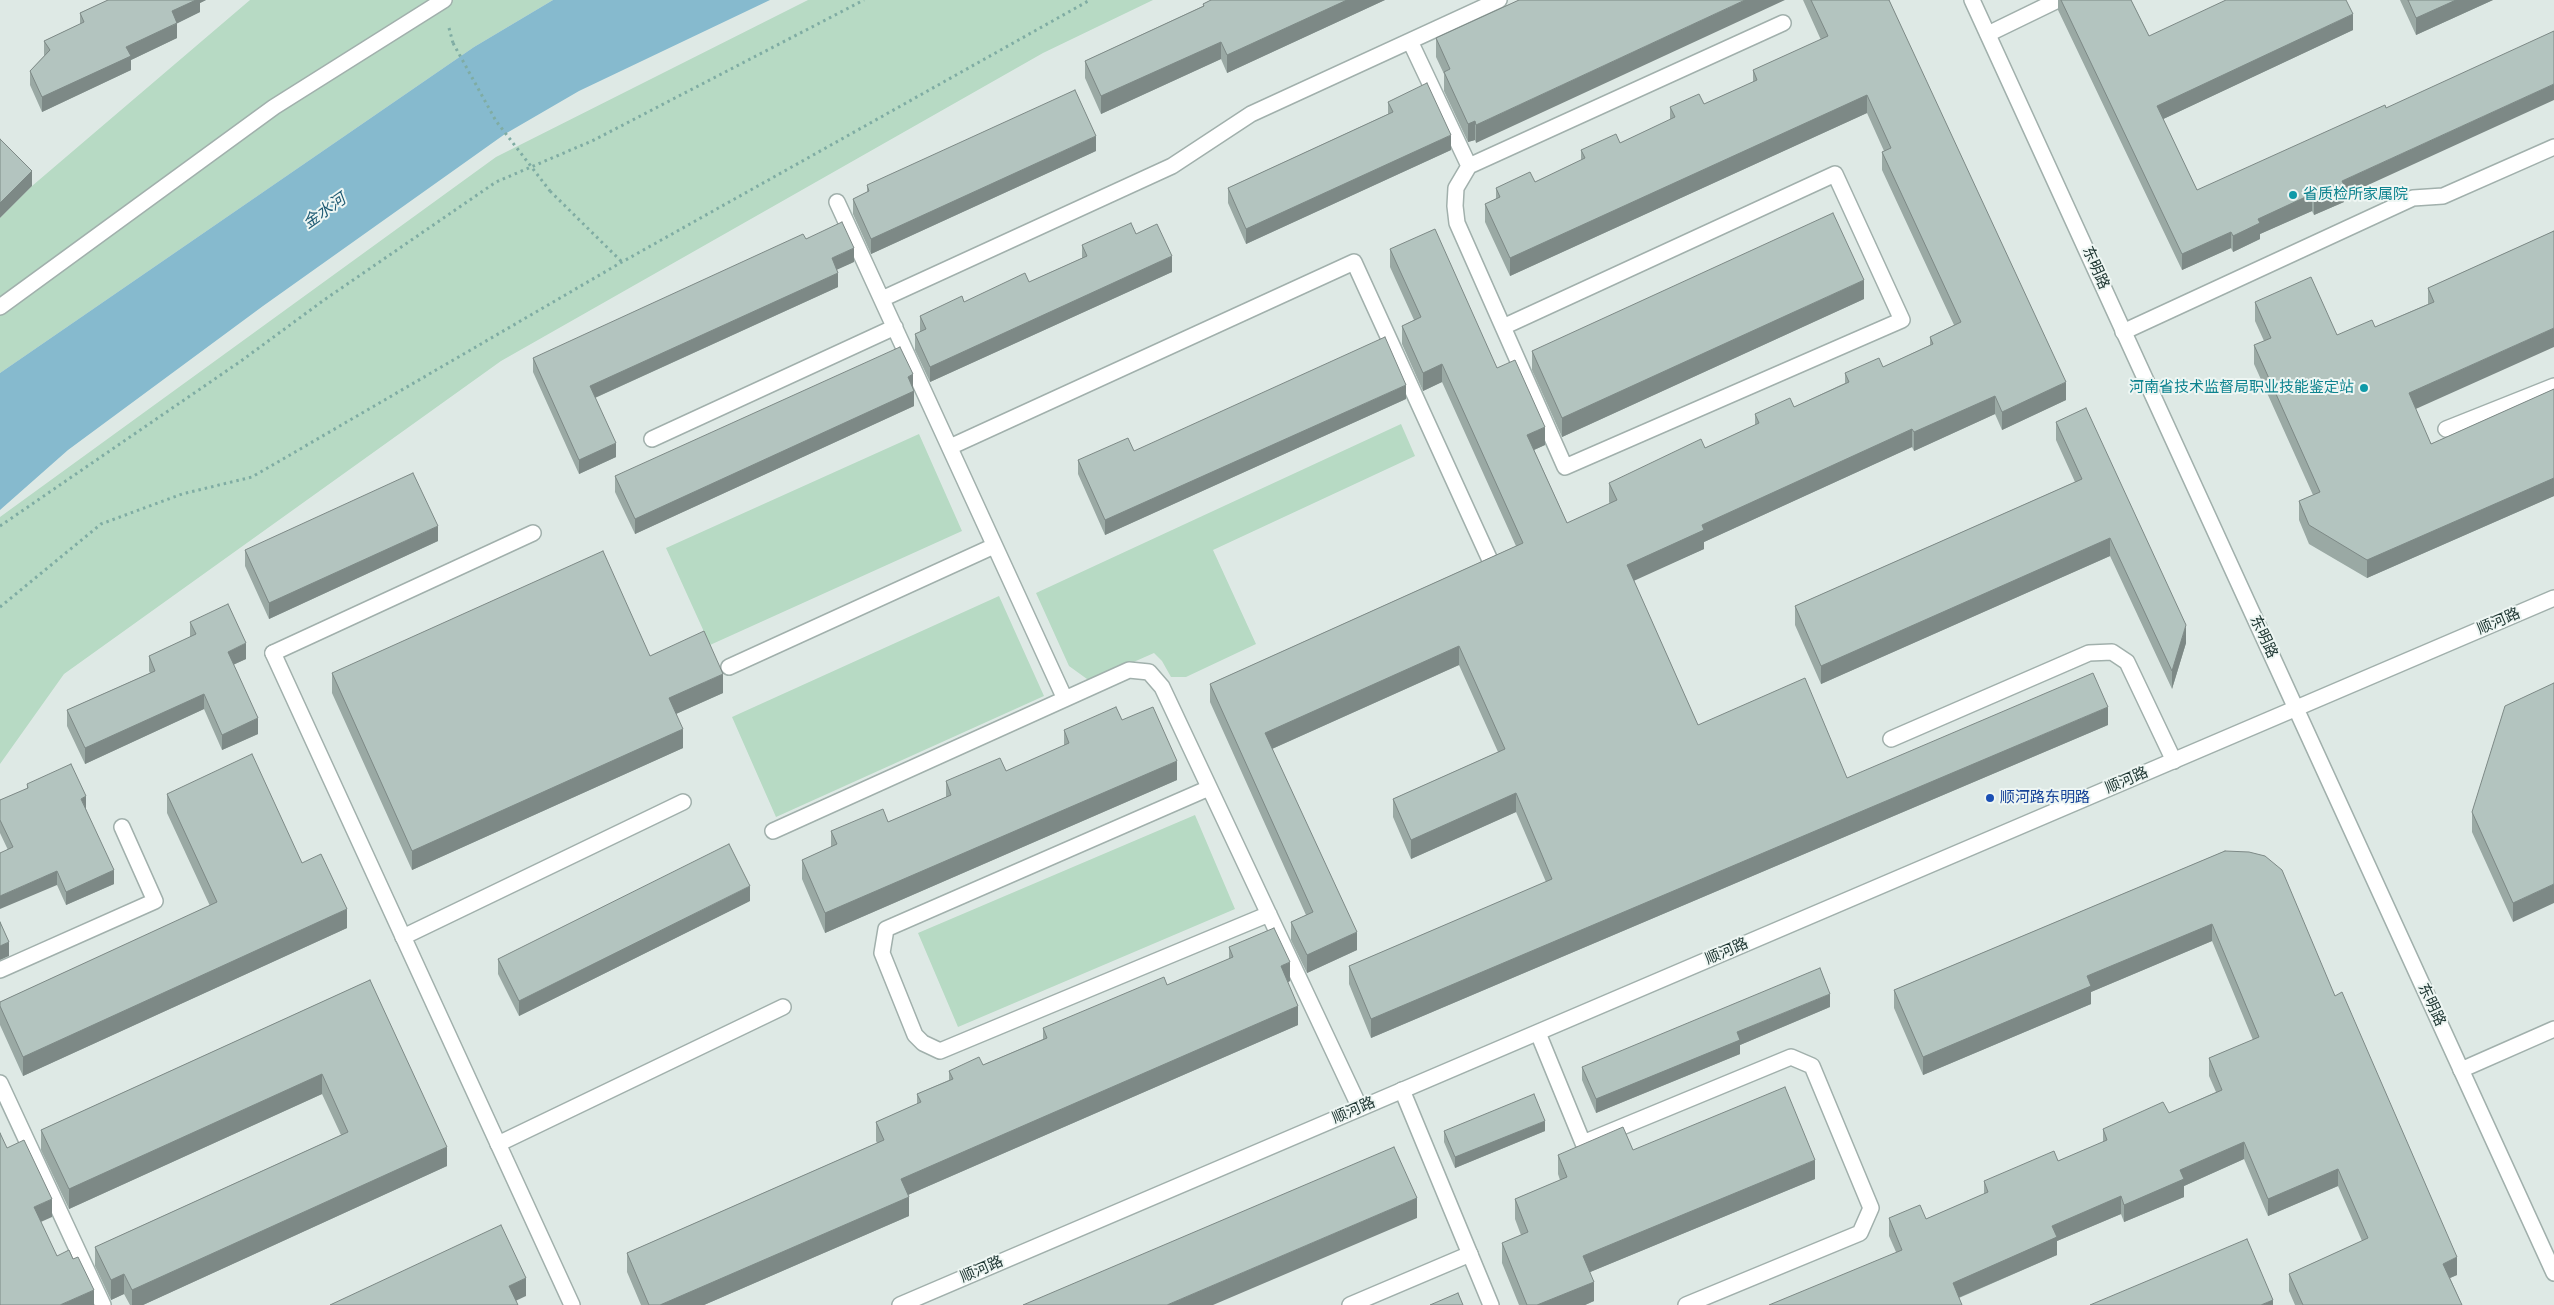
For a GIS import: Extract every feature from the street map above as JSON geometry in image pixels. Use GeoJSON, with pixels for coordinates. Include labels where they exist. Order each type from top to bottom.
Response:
{"type":"FeatureCollection","features":[{"type":"Feature","properties":{"kind":"street"},"geometry":{"type":"LineString","coordinates":[[0,307],[274,107],[444,0]]}},
{"type":"Feature","properties":{"kind":"street"},"geometry":{"type":"LineString","coordinates":[[882,299],[1172,166],[1251,114],[1499,0]]}},
{"type":"Feature","properties":{"kind":"street","name":"东明路"},"geometry":{"type":"LineString","coordinates":[[1972,0],[2554,1273]]}},
{"type":"Feature","properties":{"kind":"street"},"geometry":{"type":"LineString","coordinates":[[1988,34],[2058,0]]}},
{"type":"Feature","properties":{"kind":"street"},"geometry":{"type":"LineString","coordinates":[[1503,327],[1835,174],[1902,320],[1565,467],[1503,327],[1457,223],[1455,206],[1456,188],[1469,166],[1783,23]]}},
{"type":"Feature","properties":{"kind":"street"},"geometry":{"type":"LineString","coordinates":[[1410,41],[1469,166]]}},
{"type":"Feature","properties":{"kind":"street"},"geometry":{"type":"LineString","coordinates":[[2124,332],[2414,198],[2443,196],[2554,147]]}},
{"type":"Feature","properties":{"kind":"street"},"geometry":{"type":"LineString","coordinates":[[838,202],[1065,700]]}},
{"type":"Feature","properties":{"kind":"street"},"geometry":{"type":"LineString","coordinates":[[950,447],[1354,262],[1489,558]]}},
{"type":"Feature","properties":{"kind":"street"},"geometry":{"type":"LineString","coordinates":[[652,439],[895,327]]}},
{"type":"Feature","properties":{"kind":"street"},"geometry":{"type":"LineString","coordinates":[[2446,429],[2554,386]]}},
{"type":"Feature","properties":{"kind":"street"},"geometry":{"type":"LineString","coordinates":[[533,533],[273,653],[572,1305]]}},
{"type":"Feature","properties":{"kind":"street"},"geometry":{"type":"LineString","coordinates":[[730,667],[994,546]]}},
{"type":"Feature","properties":{"kind":"street","name":"顺河路"},"geometry":{"type":"LineString","coordinates":[[900,1305],[2554,598]]}},
{"type":"Feature","properties":{"kind":"street"},"geometry":{"type":"LineString","coordinates":[[1891,739],[2090,654],[2112,652],[2127,662],[2174,761]]}},
{"type":"Feature","properties":{"kind":"street"},"geometry":{"type":"LineString","coordinates":[[773,831],[1130,670],[1149,672],[1162,687],[1360,1108]]}},
{"type":"Feature","properties":{"kind":"street"},"geometry":{"type":"LineString","coordinates":[[1210,788],[886,929],[882,953],[915,1035],[923,1043],[940,1051],[1269,914]]}},
{"type":"Feature","properties":{"kind":"street"},"geometry":{"type":"LineString","coordinates":[[403,938],[683,802]]}},
{"type":"Feature","properties":{"kind":"street"},"geometry":{"type":"LineString","coordinates":[[0,970],[155,901],[122,827]]}},
{"type":"Feature","properties":{"kind":"street"},"geometry":{"type":"LineString","coordinates":[[498,1144],[784,1007]]}},
{"type":"Feature","properties":{"kind":"street"},"geometry":{"type":"LineString","coordinates":[[2461,1070],[2554,1029]]}},
{"type":"Feature","properties":{"kind":"street"},"geometry":{"type":"LineString","coordinates":[[1538,1033],[1583,1143],[1791,1057],[1812,1066],[1871,1208],[1860,1233],[1686,1305]]}},
{"type":"Feature","properties":{"kind":"street"},"geometry":{"type":"LineString","coordinates":[[0,1083],[103,1305]]}},
{"type":"Feature","properties":{"kind":"street"},"geometry":{"type":"LineString","coordinates":[[1402,1090],[1491,1305]]}},
{"type":"Feature","properties":{"kind":"street"},"geometry":{"type":"LineString","coordinates":[[1350,1305],[1470,1254]]}},
{"type":"Feature","properties":{"kind":"path"},"geometry":{"type":"LineString","coordinates":[[0,526],[241,361],[324,300],[496,182],[594,140],[864,0]]}},
{"type":"Feature","properties":{"kind":"path"},"geometry":{"type":"LineString","coordinates":[[0,607],[101,524],[182,494],[252,477],[622,262],[1090,0]]}},
{"type":"Feature","properties":{"kind":"path"},"geometry":{"type":"LineString","coordinates":[[453,43],[496,121],[550,191],[622,262]]}},
{"type":"Feature","properties":{"kind":"green space"},"geometry":{"type":"Polygon","coordinates":[[[250,0],[553,0],[474,47],[0,373],[0,218],[32,186],[250,0]]]}},
{"type":"Feature","properties":{"kind":"green space"},"geometry":{"type":"Polygon","coordinates":[[[808,0],[1153,0],[1043,53],[501,361],[64,674],[0,764],[0,517],[496,157],[808,0]]]}},
{"type":"Feature","properties":{"kind":"green space"},"geometry":{"type":"Polygon","coordinates":[[[1401,424],[1415,456],[1213,550],[1256,644],[1186,677],[1171,677],[1162,661],[1154,653],[1095,679],[1087,679],[1069,666],[1036,593],[1401,424]]]}},
{"type":"Feature","properties":{"kind":"green space"},"geometry":{"type":"Polygon","coordinates":[[[919,434],[962,531],[710,645],[666,548],[919,434]]]}},
{"type":"Feature","properties":{"kind":"green space"},"geometry":{"type":"Polygon","coordinates":[[[999,596],[1044,696],[776,817],[732,717],[999,596]]]}},
{"type":"Feature","properties":{"kind":"green space"},"geometry":{"type":"Polygon","coordinates":[[[1195,815],[1235,909],[958,1027],[918,933],[1195,815]]]}},
{"type":"Feature","properties":{"kind":"water","name":"金水河"},"geometry":{"type":"Polygon","coordinates":[[[553,0],[770,0],[579,91],[505,134],[263,306],[68,450],[0,510],[0,373],[474,47],[553,0]]]}},
{"type":"Feature","properties":{"kind":"building"},"geometry":{"type":"Polygon","coordinates":[[[108,0],[196,0],[172,11],[177,23],[126,47],[131,56],[42,97],[30,71],[50,50],[44,41],[84,22],[80,13],[108,0]]]}},
{"type":"Feature","properties":{"kind":"building"},"geometry":{"type":"Polygon","coordinates":[[[1211,0],[1347,0],[1227,55],[1221,42],[1101,96],[1085,61],[1204,6],[1203,4],[1211,0]]]}},
{"type":"Feature","properties":{"kind":"building"},"geometry":{"type":"Polygon","coordinates":[[[1519,0],[1745,0],[1476,125],[1475,121],[1468,124],[1444,72],[1450,69],[1436,38],[1519,0]]]}},
{"type":"Feature","properties":{"kind":"building"},"geometry":{"type":"Polygon","coordinates":[[[1811,0],[1889,0],[2066,382],[2002,412],[1995,396],[1914,432],[1912,429],[1702,525],[1704,530],[1627,565],[1698,725],[1805,678],[1847,778],[2093,673],[2108,707],[1371,1019],[1349,966],[1552,879],[1516,793],[1411,840],[1393,799],[1505,749],[1459,646],[1265,733],[1357,932],[1307,955],[1291,922],[1313,912],[1210,684],[1523,543],[1442,364],[1423,373],[1402,326],[1421,317],[1390,249],[1435,229],[1497,368],[1515,360],[1545,427],[1527,435],[1567,523],[1617,500],[1609,483],[1701,439],[1705,448],[1759,423],[1755,414],[1790,398],[1794,407],[1849,382],[1845,373],[1879,358],[1883,367],[1933,344],[1930,337],[1961,322],[1882,152],[1891,148],[1867,95],[1510,258],[1485,204],[1500,197],[1496,188],[1530,172],[1535,182],[1585,158],[1581,150],[1616,134],[1620,143],[1675,117],[1670,107],[1699,94],[1704,104],[1757,80],[1753,70],[1828,36],[1811,0]]]}},
{"type":"Feature","properties":{"kind":"building"},"geometry":{"type":"Polygon","coordinates":[[[2061,0],[2131,0],[2149,36],[2226,0],[2346,0],[2353,14],[2157,106],[2197,190],[2385,105],[2386,108],[2554,31],[2554,84],[2342,181],[2344,185],[2314,199],[2312,194],[2258,219],[2260,223],[2233,236],[2231,232],[2182,254],[2061,0]]]}},
{"type":"Feature","properties":{"kind":"building"},"geometry":{"type":"Polygon","coordinates":[[[2408,0],[2456,0],[2416,18],[2408,0]]]}},
{"type":"Feature","properties":{"kind":"building"},"geometry":{"type":"Polygon","coordinates":[[[1427,83],[1451,135],[1246,229],[1228,188],[1393,112],[1388,102],[1427,83]]]}},
{"type":"Feature","properties":{"kind":"building"},"geometry":{"type":"Polygon","coordinates":[[[1075,90],[1096,136],[871,239],[853,199],[869,191],[867,185],[1075,90]]]}},
{"type":"Feature","properties":{"kind":"building"},"geometry":{"type":"Polygon","coordinates":[[[0,139],[32,171],[0,203],[0,139]]]}},
{"type":"Feature","properties":{"kind":"building"},"geometry":{"type":"Polygon","coordinates":[[[1833,213],[1864,280],[1562,418],[1532,351],[1833,213]]]}},
{"type":"Feature","properties":{"kind":"building"},"geometry":{"type":"Polygon","coordinates":[[[842,222],[854,248],[832,258],[838,273],[590,386],[616,443],[579,460],[533,358],[803,234],[806,239],[842,222]]]}},
{"type":"Feature","properties":{"kind":"building"},"geometry":{"type":"Polygon","coordinates":[[[1131,223],[1136,234],[1157,224],[1172,256],[930,367],[915,334],[926,329],[920,316],[962,296],[964,302],[1025,273],[1029,282],[1087,256],[1082,245],[1131,223]]]}},
{"type":"Feature","properties":{"kind":"building"},"geometry":{"type":"Polygon","coordinates":[[[2554,231],[2554,328],[2409,393],[2431,444],[2554,389],[2554,478],[2367,560],[2309,525],[2299,501],[2320,492],[2254,345],[2271,338],[2255,302],[2311,277],[2337,335],[2372,320],[2375,327],[2434,302],[2428,288],[2554,231]]]}},
{"type":"Feature","properties":{"kind":"building"},"geometry":{"type":"Polygon","coordinates":[[[1385,337],[1406,385],[1105,520],[1078,460],[1128,438],[1134,451],[1385,337]]]}},
{"type":"Feature","properties":{"kind":"building"},"geometry":{"type":"Polygon","coordinates":[[[900,347],[913,374],[908,377],[914,391],[635,519],[615,476],[900,347]]]}},
{"type":"Feature","properties":{"kind":"building"},"geometry":{"type":"Polygon","coordinates":[[[2086,408],[2186,625],[2172,671],[2110,538],[1821,666],[1795,606],[2082,479],[2056,422],[2086,408]]]}},
{"type":"Feature","properties":{"kind":"building"},"geometry":{"type":"Polygon","coordinates":[[[413,473],[438,526],[269,603],[245,550],[413,473]]]}},
{"type":"Feature","properties":{"kind":"building"},"geometry":{"type":"Polygon","coordinates":[[[603,551],[650,656],[704,631],[723,674],[669,698],[683,729],[412,851],[332,673],[603,551]]]}},
{"type":"Feature","properties":{"kind":"building"},"geometry":{"type":"Polygon","coordinates":[[[228,604],[246,643],[228,652],[258,718],[222,735],[204,694],[85,748],[67,710],[155,671],[149,656],[196,634],[190,622],[228,604]]]}},
{"type":"Feature","properties":{"kind":"building"},"geometry":{"type":"Polygon","coordinates":[[[2554,683],[2554,884],[2513,903],[2472,812],[2505,706],[2554,683]]]}},
{"type":"Feature","properties":{"kind":"building"},"geometry":{"type":"Polygon","coordinates":[[[1116,707],[1122,720],[1153,707],[1177,761],[825,913],[802,860],[837,844],[831,831],[883,809],[888,822],[951,795],[946,781],[1000,758],[1006,771],[1069,743],[1064,730],[1116,707]]]}},
{"type":"Feature","properties":{"kind":"building"},"geometry":{"type":"Polygon","coordinates":[[[252,754],[302,863],[321,854],[347,909],[23,1057],[0,1006],[0,1002],[217,902],[167,794],[252,754]]]}},
{"type":"Feature","properties":{"kind":"building"},"geometry":{"type":"Polygon","coordinates":[[[71,764],[86,796],[81,799],[114,870],[66,892],[57,871],[0,896],[0,853],[13,847],[0,820],[0,800],[28,788],[27,784],[71,764]]]}},
{"type":"Feature","properties":{"kind":"building"},"geometry":{"type":"Polygon","coordinates":[[[729,844],[750,886],[519,1001],[498,959],[729,844]]]}},
{"type":"Feature","properties":{"kind":"building"},"geometry":{"type":"Polygon","coordinates":[[[2225,851],[2249,852],[2265,856],[2282,870],[2335,996],[2342,992],[2457,1257],[2443,1264],[2462,1305],[2303,1305],[2289,1274],[2368,1238],[2338,1169],[2268,1199],[2244,1142],[2180,1170],[2184,1179],[2124,1205],[2121,1196],[2052,1226],[2057,1237],[1953,1283],[1962,1305],[1769,1305],[1902,1250],[1889,1218],[1920,1205],[1926,1219],[1988,1192],[1984,1181],[2054,1151],[2058,1161],[2107,1140],[2103,1129],[2163,1102],[2169,1113],[2222,1090],[2209,1058],[2259,1037],[2212,924],[2087,976],[2091,986],[1923,1057],[1894,990],[2225,851]]]}},
{"type":"Feature","properties":{"kind":"building"},"geometry":{"type":"Polygon","coordinates":[[[0,922],[9,942],[0,946],[0,922]]]}},
{"type":"Feature","properties":{"kind":"building"},"geometry":{"type":"Polygon","coordinates":[[[1274,928],[1290,962],[1281,966],[1298,1006],[901,1179],[909,1197],[660,1305],[649,1305],[627,1253],[884,1140],[876,1122],[921,1102],[917,1094],[953,1079],[949,1071],[979,1057],[983,1065],[1047,1038],[1043,1028],[1164,977],[1167,985],[1233,957],[1229,947],[1274,928]]]}},
{"type":"Feature","properties":{"kind":"building"},"geometry":{"type":"Polygon","coordinates":[[[1820,968],[1830,994],[1737,1032],[1740,1040],[1596,1099],[1582,1067],[1820,968]]]}},
{"type":"Feature","properties":{"kind":"building"},"geometry":{"type":"Polygon","coordinates":[[[370,980],[447,1147],[132,1290],[124,1274],[111,1280],[95,1247],[348,1132],[322,1074],[69,1189],[41,1130],[370,980]]]}},
{"type":"Feature","properties":{"kind":"building"},"geometry":{"type":"Polygon","coordinates":[[[1785,1087],[1815,1160],[1583,1256],[1594,1282],[1537,1305],[1527,1305],[1502,1243],[1528,1232],[1515,1199],[1567,1177],[1558,1155],[1623,1127],[1633,1150],[1785,1087]]]}},
{"type":"Feature","properties":{"kind":"building"},"geometry":{"type":"Polygon","coordinates":[[[1534,1094],[1545,1121],[1455,1157],[1444,1131],[1534,1094]]]}},
{"type":"Feature","properties":{"kind":"building"},"geometry":{"type":"Polygon","coordinates":[[[0,1133],[7,1148],[24,1140],[52,1199],[34,1207],[57,1256],[69,1250],[73,1259],[78,1257],[94,1290],[60,1305],[0,1305],[0,1133]]]}},
{"type":"Feature","properties":{"kind":"building"},"geometry":{"type":"Polygon","coordinates":[[[1394,1147],[1417,1198],[1167,1305],[1023,1305],[1394,1147]]]}},
{"type":"Feature","properties":{"kind":"building"},"geometry":{"type":"Polygon","coordinates":[[[501,1225],[526,1278],[509,1286],[518,1305],[330,1305],[501,1225]]]}},
{"type":"Feature","properties":{"kind":"building"},"geometry":{"type":"Polygon","coordinates":[[[2247,1239],[2273,1300],[2261,1305],[2090,1305],[2247,1239]]]}},
{"type":"Feature","properties":{"kind":"building"},"geometry":{"type":"Polygon","coordinates":[[[1458,1293],[1463,1305],[1430,1305],[1458,1293]]]}},
{"type":"Feature","properties":{"kind":"place","name":"省质检所家属院"},"geometry":{"type":"Point","coordinates":[2293,195]}},
{"type":"Feature","properties":{"kind":"place","name":"河南省技术监督局职业技能鉴定站"},"geometry":{"type":"Point","coordinates":[2364,388]}},
{"type":"Feature","properties":{"kind":"place","name":"顺河路东明路"},"geometry":{"type":"Point","coordinates":[1990,798]}}]}
